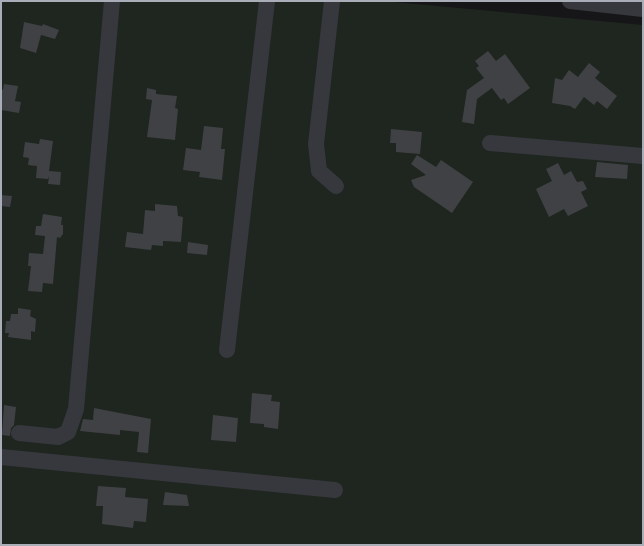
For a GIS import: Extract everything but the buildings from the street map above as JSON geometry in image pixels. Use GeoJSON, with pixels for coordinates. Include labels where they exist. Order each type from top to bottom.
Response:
{"type":"FeatureCollection","features":[{"type":"Feature","properties":{"kind":"street"},"geometry":{"type":"LineString","coordinates":[[19,433],[58,437],[68,432],[76,409],[112,1]]}},
{"type":"Feature","properties":{"kind":"street"},"geometry":{"type":"LineString","coordinates":[[227,350],[267,1]]}},
{"type":"Feature","properties":{"kind":"street"},"geometry":{"type":"LineString","coordinates":[[332,1],[316,144],[319,171],[336,186]]}},
{"type":"Feature","properties":{"kind":"street"},"geometry":{"type":"LineString","coordinates":[[570,1],[643,9]]}},
{"type":"Feature","properties":{"kind":"street"},"geometry":{"type":"LineString","coordinates":[[490,143],[643,156]]}},
{"type":"Feature","properties":{"kind":"street"},"geometry":{"type":"LineString","coordinates":[[1,457],[335,490]]}},
{"type":"Feature","properties":{"kind":"shaded area"},"geometry":{"type":"Polygon","coordinates":[[[1,1],[383,1],[643,25],[643,545],[1,545],[1,1]]]}}]}
